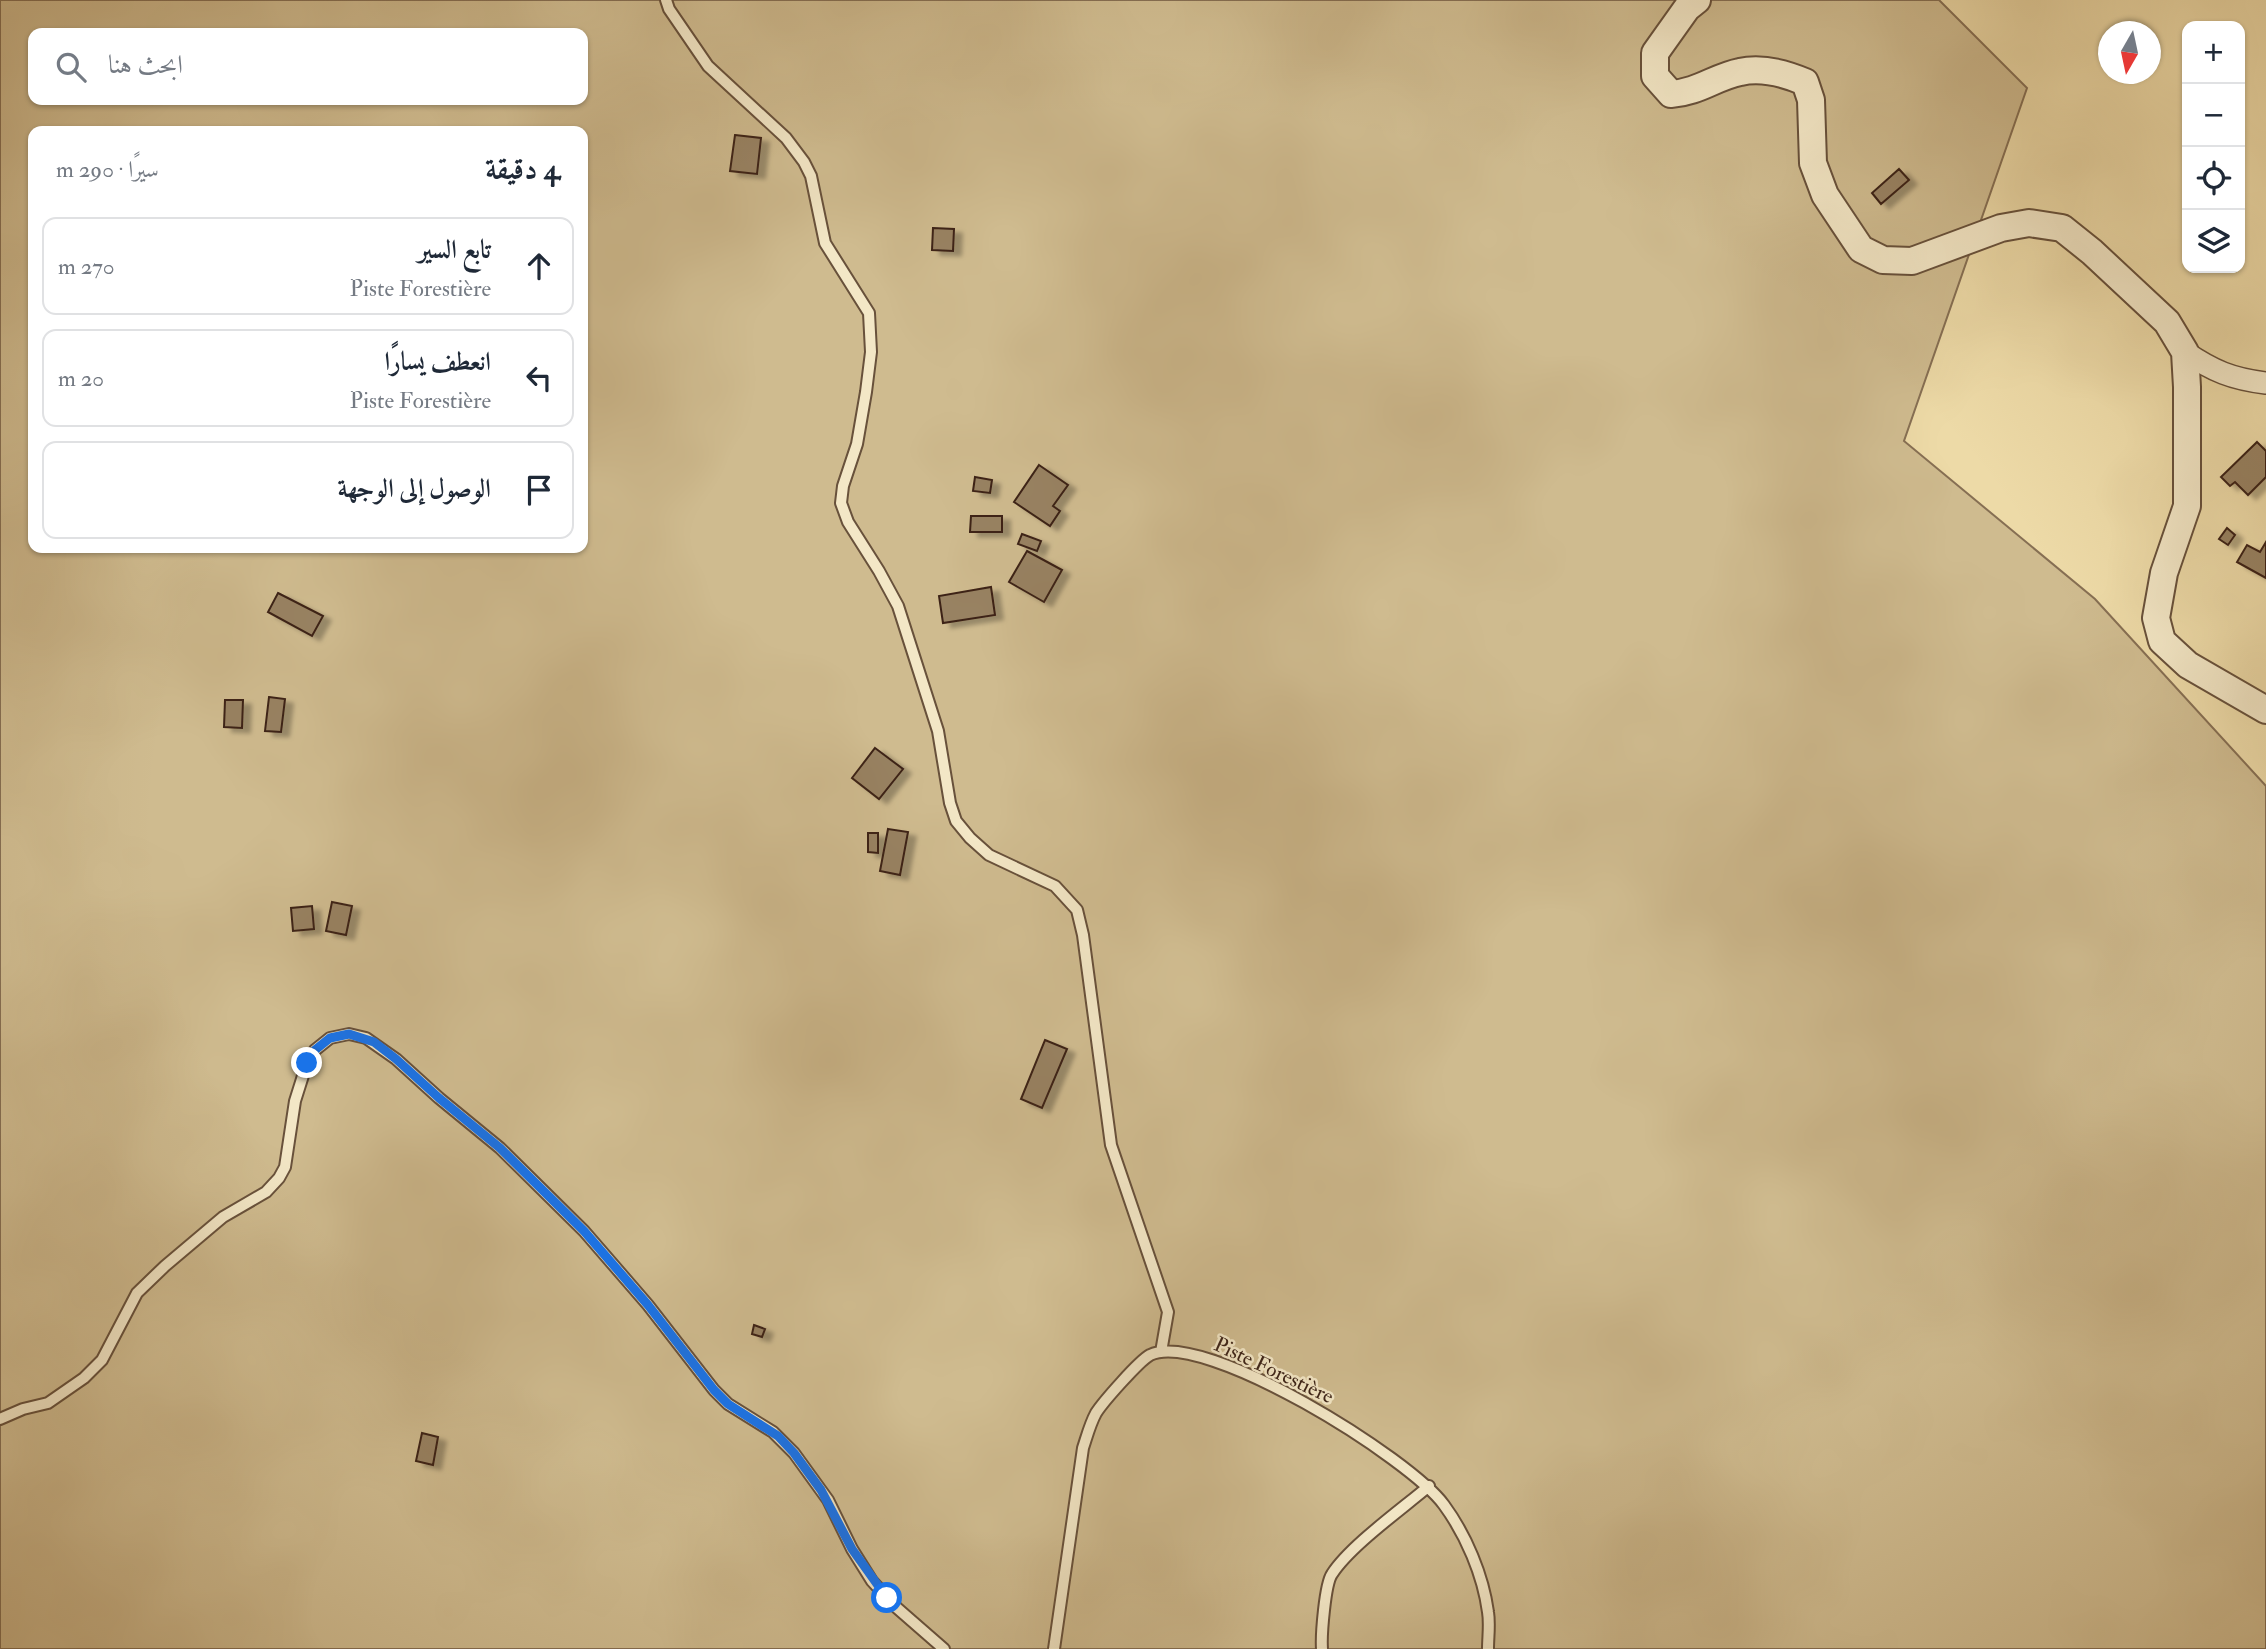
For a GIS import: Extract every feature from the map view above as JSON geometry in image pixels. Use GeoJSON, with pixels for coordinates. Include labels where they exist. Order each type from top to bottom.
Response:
{"type":"FeatureCollection","features":[{"type":"Feature","properties":{"kind":"street"},"geometry":{"type":"LineString","coordinates":[[1697,0],[1687,8],[1655,53],[1655,76],[1671,94],[1689,93],[1740,72],[1781,72],[1805,82],[1811,100],[1813,163],[1825,195],[1861,248],[1883,260],[1912,261],[2001,228],[2029,223],[2062,228],[2168,322],[2185,352],[2209,369],[2238,380],[2266,383]]}},
{"type":"Feature","properties":{"kind":"street"},"geometry":{"type":"LineString","coordinates":[[2185,352],[2187,506],[2164,573],[2156,618],[2162,641],[2188,665],[2266,710]]}},
{"type":"Feature","properties":{"kind":"lane"},"geometry":{"type":"LineString","coordinates":[[666,0],[669,9],[708,66],[786,138],[804,162],[811,176],[825,243],[869,313],[871,352],[866,392],[857,443],[843,486],[841,503],[848,522],[898,606],[937,731],[950,803],[956,821],[989,855],[1055,886],[1076,909],[1083,935],[1111,1145],[1168,1312],[1161,1353],[1150,1355],[1138,1365],[1097,1411],[1083,1448],[1054,1649]]}},
{"type":"Feature","properties":{"kind":"lane"},"geometry":{"type":"LineString","coordinates":[[0,1419],[23,1409],[48,1403],[84,1378],[102,1360],[137,1293],[165,1265],[223,1217],[266,1192],[285,1167],[295,1101],[307,1063],[315,1050],[330,1038],[349,1034],[366,1038],[396,1059],[500,1148],[584,1231],[648,1305],[714,1390],[728,1404],[778,1436],[794,1453],[828,1500],[852,1549],[872,1581],[897,1608],[944,1649]]}},
{"type":"Feature","properties":{"kind":"lane","name":"Piste Forestière"},"geometry":{"type":"LineString","coordinates":[[1161,1353],[1169,1351],[1202,1356],[1301,1399],[1429,1486],[1457,1526],[1473,1559],[1488,1613],[1488,1649]]}},
{"type":"Feature","properties":{"kind":"lane"},"geometry":{"type":"LineString","coordinates":[[1322,1649],[1321,1634],[1331,1575],[1357,1546],[1429,1486]]}},
{"type":"Feature","properties":{"kind":"shaded area"},"geometry":{"type":"Polygon","coordinates":[[[0,0],[1939,0],[2027,88],[1904,441],[2095,599],[2266,786],[2266,1649],[0,1649],[0,0]]]}},
{"type":"Feature","properties":{"kind":"building"},"geometry":{"type":"Polygon","coordinates":[[[735,135],[761,138],[757,174],[730,171],[735,135]]]}},
{"type":"Feature","properties":{"kind":"building"},"geometry":{"type":"Polygon","coordinates":[[[1899,169],[1909,180],[1881,204],[1872,193],[1899,169]]]}},
{"type":"Feature","properties":{"kind":"building"},"geometry":{"type":"Polygon","coordinates":[[[933,228],[954,229],[953,251],[932,250],[933,228]]]}},
{"type":"Feature","properties":{"kind":"building"},"geometry":{"type":"Polygon","coordinates":[[[2257,442],[2266,451],[2266,477],[2248,495],[2235,482],[2230,486],[2221,477],[2257,442]]]}},
{"type":"Feature","properties":{"kind":"building"},"geometry":{"type":"Polygon","coordinates":[[[1039,465],[1068,485],[1053,506],[1060,511],[1050,526],[1014,502],[1039,465]]]}},
{"type":"Feature","properties":{"kind":"building"},"geometry":{"type":"Polygon","coordinates":[[[975,477],[992,480],[990,493],[973,491],[975,477]]]}},
{"type":"Feature","properties":{"kind":"building"},"geometry":{"type":"Polygon","coordinates":[[[971,516],[1002,516],[1002,532],[970,532],[971,516]]]}},
{"type":"Feature","properties":{"kind":"building"},"geometry":{"type":"Polygon","coordinates":[[[2227,528],[2235,535],[2228,545],[2219,539],[2227,528]]]}},
{"type":"Feature","properties":{"kind":"building"},"geometry":{"type":"Polygon","coordinates":[[[1022,534],[1041,541],[1037,551],[1018,544],[1022,534]]]}},
{"type":"Feature","properties":{"kind":"building"},"geometry":{"type":"Polygon","coordinates":[[[2266,542],[2266,578],[2237,562],[2247,545],[2260,552],[2266,542]]]}},
{"type":"Feature","properties":{"kind":"building"},"geometry":{"type":"Polygon","coordinates":[[[1027,551],[1062,570],[1044,602],[1009,582],[1027,551]]]}},
{"type":"Feature","properties":{"kind":"building"},"geometry":{"type":"Polygon","coordinates":[[[991,587],[995,615],[943,623],[939,596],[991,587]]]}},
{"type":"Feature","properties":{"kind":"building"},"geometry":{"type":"Polygon","coordinates":[[[278,593],[323,616],[312,636],[268,612],[278,593]]]}},
{"type":"Feature","properties":{"kind":"building"},"geometry":{"type":"Polygon","coordinates":[[[269,697],[285,699],[281,732],[265,731],[269,697]]]}},
{"type":"Feature","properties":{"kind":"building"},"geometry":{"type":"Polygon","coordinates":[[[225,700],[243,700],[242,728],[224,727],[225,700]]]}},
{"type":"Feature","properties":{"kind":"building"},"geometry":{"type":"Polygon","coordinates":[[[875,748],[903,769],[879,799],[852,778],[875,748]]]}},
{"type":"Feature","properties":{"kind":"building"},"geometry":{"type":"Polygon","coordinates":[[[888,829],[908,832],[900,875],[880,871],[888,829]]]}},
{"type":"Feature","properties":{"kind":"building"},"geometry":{"type":"Polygon","coordinates":[[[868,833],[878,833],[878,853],[868,852],[868,833]]]}},
{"type":"Feature","properties":{"kind":"building"},"geometry":{"type":"Polygon","coordinates":[[[332,902],[352,906],[346,935],[326,931],[332,902]]]}},
{"type":"Feature","properties":{"kind":"building"},"geometry":{"type":"Polygon","coordinates":[[[312,906],[314,929],[293,931],[291,908],[312,906]]]}},
{"type":"Feature","properties":{"kind":"building"},"geometry":{"type":"Polygon","coordinates":[[[1045,1040],[1067,1049],[1042,1108],[1021,1099],[1045,1040]]]}},
{"type":"Feature","properties":{"kind":"building"},"geometry":{"type":"Polygon","coordinates":[[[754,1325],[765,1329],[762,1337],[752,1334],[754,1325]]]}},
{"type":"Feature","properties":{"kind":"building"},"geometry":{"type":"Polygon","coordinates":[[[422,1433],[438,1437],[433,1465],[416,1461],[422,1433]]]}},
{"type":"Feature","properties":{"kind":"route"},"geometry":{"type":"LineString","coordinates":[[307,1063],[315,1050],[330,1038],[349,1034],[366,1038],[396,1059],[500,1148],[601,1249],[714,1390],[728,1404],[778,1436],[794,1453],[828,1500],[852,1549],[872,1581],[887,1598]]}}]}
